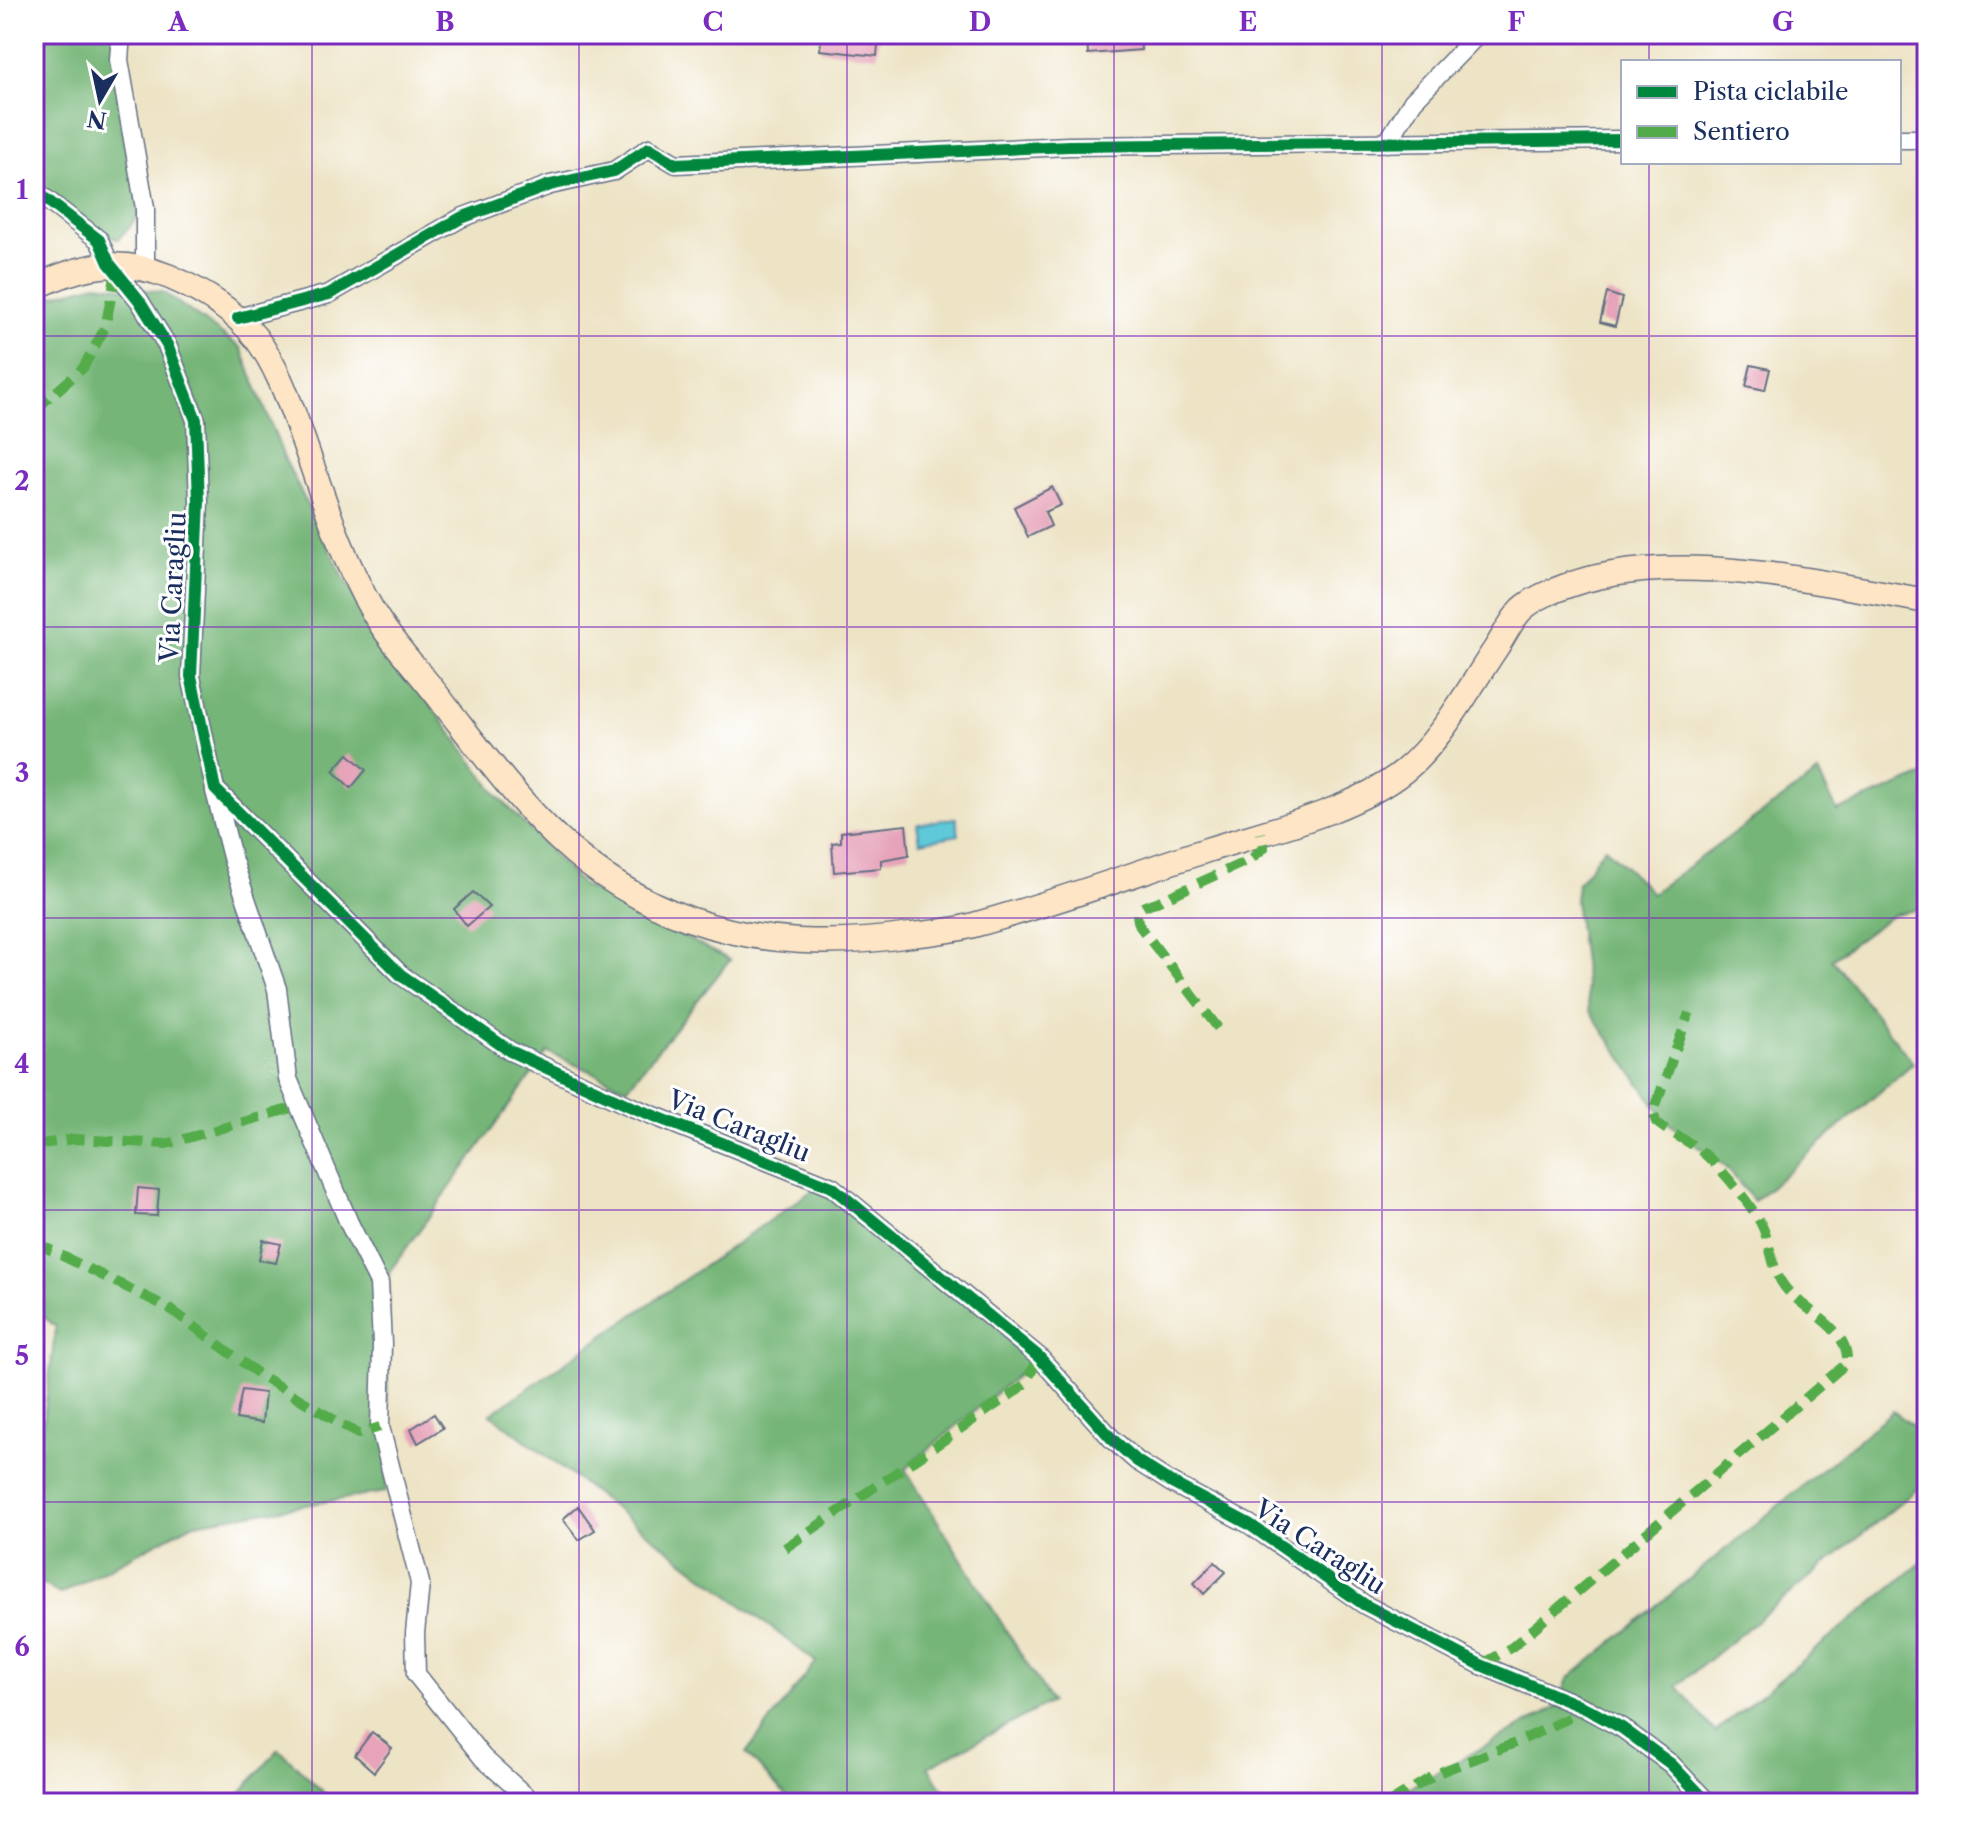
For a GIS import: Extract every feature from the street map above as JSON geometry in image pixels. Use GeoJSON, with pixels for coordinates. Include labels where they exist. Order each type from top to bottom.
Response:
{"type":"FeatureCollection","features":[{"type":"Feature","properties":{"kind":"main road"},"geometry":{"type":"LineString","coordinates":[[34,288],[62,274],[109,263],[145,268],[200,291],[238,318],[269,358],[295,418],[338,539],[373,612],[519,798],[561,843],[603,877],[643,900],[685,917],[755,937],[798,943],[867,941],[964,928],[1363,797],[1412,764],[1449,719],[1523,608],[1548,593],[1584,580],[1661,568],[1749,574],[1927,601]]}},
{"type":"Feature","properties":{"kind":"street"},"geometry":{"type":"LineString","coordinates":[[121,34],[119,60],[145,208],[145,268]]}},
{"type":"Feature","properties":{"kind":"street"},"geometry":{"type":"LineString","coordinates":[[1387,143],[1413,101],[1478,34]]}},
{"type":"Feature","properties":{"kind":"street"},"geometry":{"type":"LineString","coordinates":[[1901,139],[1927,139]]}},
{"type":"Feature","properties":{"kind":"street"},"geometry":{"type":"LineString","coordinates":[[238,318],[329,294],[461,218],[550,185],[614,171],[649,148],[676,164],[1069,146],[1621,140]]}},
{"type":"Feature","properties":{"kind":"street","name":"Via Caragliu"},"geometry":{"type":"LineString","coordinates":[[34,190],[99,240],[109,263],[139,300],[167,345],[196,420],[199,502],[191,676],[215,789],[401,975],[510,1051],[632,1107],[832,1187],[1039,1357],[1112,1439],[1137,1461],[1249,1524],[1365,1605],[1481,1665],[1587,1709],[1622,1728],[1671,1764],[1708,1803]]}},
{"type":"Feature","properties":{"kind":"street"},"geometry":{"type":"LineString","coordinates":[[215,789],[233,861],[277,989],[288,1079],[349,1223],[379,1283],[382,1344],[380,1427],[420,1583],[415,1633],[416,1674],[483,1758],[533,1803]]}},
{"type":"Feature","properties":{"kind":"green space"},"geometry":{"type":"Polygon","coordinates":[[[34,34],[129,34],[121,64],[139,216],[118,239],[94,232],[34,191],[34,34]]]}},
{"type":"Feature","properties":{"kind":"green space"},"geometry":{"type":"Polygon","coordinates":[[[97,284],[163,292],[241,348],[285,460],[359,608],[498,796],[582,885],[730,960],[627,1088],[548,1052],[389,1272],[386,1492],[194,1523],[60,1594],[34,1579],[34,1490],[56,1327],[34,1308],[34,303],[97,284]]]}},
{"type":"Feature","properties":{"kind":"green space"},"geometry":{"type":"Polygon","coordinates":[[[1818,773],[1837,811],[1927,774],[1927,908],[1894,914],[1832,959],[1913,1063],[1754,1201],[1727,1168],[1665,1120],[1589,1010],[1575,900],[1577,884],[1605,847],[1652,893],[1818,773]]]}},
{"type":"Feature","properties":{"kind":"green space"},"geometry":{"type":"Polygon","coordinates":[[[832,1187],[1039,1357],[905,1469],[1051,1702],[928,1767],[953,1803],[792,1803],[746,1753],[816,1662],[491,1414],[816,1188],[832,1187]]]}},
{"type":"Feature","properties":{"kind":"green space"},"geometry":{"type":"Polygon","coordinates":[[[1893,1411],[1927,1436],[1927,1481],[1677,1686],[1715,1732],[1927,1558],[1927,1803],[1381,1803],[1557,1707],[1568,1679],[1893,1411]]]}},
{"type":"Feature","properties":{"kind":"green space"},"geometry":{"type":"Polygon","coordinates":[[[279,1749],[334,1803],[232,1803],[279,1749]]]}},
{"type":"Feature","properties":{"kind":"water"},"geometry":{"type":"Polygon","coordinates":[[[956,818],[959,835],[920,842],[917,824],[956,818]]]}},
{"type":"Feature","properties":{"kind":"building"},"geometry":{"type":"Polygon","coordinates":[[[822,34],[879,34],[877,56],[820,50],[822,34]]]}},
{"type":"Feature","properties":{"kind":"building"},"geometry":{"type":"Polygon","coordinates":[[[1087,34],[1140,34],[1141,50],[1088,54],[1087,34]]]}},
{"type":"Feature","properties":{"kind":"building"},"geometry":{"type":"Polygon","coordinates":[[[1607,293],[1622,298],[1615,326],[1600,322],[1607,293]]]}},
{"type":"Feature","properties":{"kind":"building"},"geometry":{"type":"Polygon","coordinates":[[[1751,365],[1770,369],[1765,390],[1746,386],[1751,365]]]}},
{"type":"Feature","properties":{"kind":"building"},"geometry":{"type":"Polygon","coordinates":[[[1052,487],[1061,505],[1045,512],[1051,526],[1028,537],[1014,507],[1052,487]]]}},
{"type":"Feature","properties":{"kind":"building"},"geometry":{"type":"Polygon","coordinates":[[[348,754],[366,770],[351,788],[333,771],[348,754]]]}},
{"type":"Feature","properties":{"kind":"building"},"geometry":{"type":"Polygon","coordinates":[[[906,825],[909,855],[881,860],[881,868],[834,872],[832,843],[841,842],[841,832],[906,825]]]}},
{"type":"Feature","properties":{"kind":"building"},"geometry":{"type":"Polygon","coordinates":[[[473,892],[489,907],[467,926],[454,909],[473,892]]]}},
{"type":"Feature","properties":{"kind":"building"},"geometry":{"type":"Polygon","coordinates":[[[138,1188],[159,1190],[157,1216],[136,1215],[138,1188]]]}},
{"type":"Feature","properties":{"kind":"building"},"geometry":{"type":"Polygon","coordinates":[[[263,1240],[281,1244],[276,1263],[259,1260],[263,1240]]]}},
{"type":"Feature","properties":{"kind":"building"},"geometry":{"type":"Polygon","coordinates":[[[242,1390],[265,1393],[262,1423],[236,1419],[242,1390]]]}},
{"type":"Feature","properties":{"kind":"building"},"geometry":{"type":"Polygon","coordinates":[[[434,1414],[443,1428],[418,1443],[411,1429],[434,1414]]]}},
{"type":"Feature","properties":{"kind":"building"},"geometry":{"type":"Polygon","coordinates":[[[578,1506],[595,1530],[579,1540],[563,1519],[578,1506]]]}},
{"type":"Feature","properties":{"kind":"building"},"geometry":{"type":"Polygon","coordinates":[[[1215,1562],[1226,1572],[1204,1594],[1194,1583],[1215,1562]]]}},
{"type":"Feature","properties":{"kind":"building"},"geometry":{"type":"Polygon","coordinates":[[[372,1732],[392,1748],[374,1772],[355,1755],[372,1732]]]}},
{"type":"Feature","properties":{"kind":"marked path"},"geometry":{"type":"LineString","coordinates":[[34,411],[83,368],[105,328],[116,273]]}},
{"type":"Feature","properties":{"kind":"marked path"},"geometry":{"type":"LineString","coordinates":[[1218,1028],[1141,928],[1137,917],[1139,910],[1146,905],[1251,859],[1264,848],[1261,833]]}},
{"type":"Feature","properties":{"kind":"marked path"},"geometry":{"type":"LineString","coordinates":[[1481,1665],[1512,1647],[1847,1363],[1846,1350],[1833,1329],[1792,1295],[1780,1280],[1763,1228],[1724,1173],[1692,1144],[1656,1122],[1653,1113],[1689,1013]]}},
{"type":"Feature","properties":{"kind":"marked path"},"geometry":{"type":"LineString","coordinates":[[35,1145],[74,1139],[166,1144],[299,1106]]}},
{"type":"Feature","properties":{"kind":"marked path"},"geometry":{"type":"LineString","coordinates":[[34,1242],[169,1308],[260,1375],[358,1434],[380,1427]]}},
{"type":"Feature","properties":{"kind":"marked path"},"geometry":{"type":"LineString","coordinates":[[785,1548],[1019,1389],[1027,1381],[1039,1357]]}},
{"type":"Feature","properties":{"kind":"marked path"},"geometry":{"type":"LineString","coordinates":[[1389,1803],[1438,1773],[1518,1742],[1587,1709]]}},
{"type":"Feature","properties":{"kind":"cycle path"},"geometry":{"type":"LineString","coordinates":[[238,318],[329,294],[461,218],[550,185],[614,171],[649,148],[676,164],[1069,146],[1621,140]]}},
{"type":"Feature","properties":{"kind":"cycle path"},"geometry":{"type":"LineString","coordinates":[[34,190],[99,240],[109,263],[139,300],[167,345],[196,420],[199,502],[191,676],[215,789],[401,975],[510,1051],[632,1107],[832,1187],[1039,1357],[1112,1439],[1137,1461],[1249,1524],[1365,1605],[1481,1665],[1587,1709],[1622,1728],[1671,1764],[1708,1803]]}}]}
